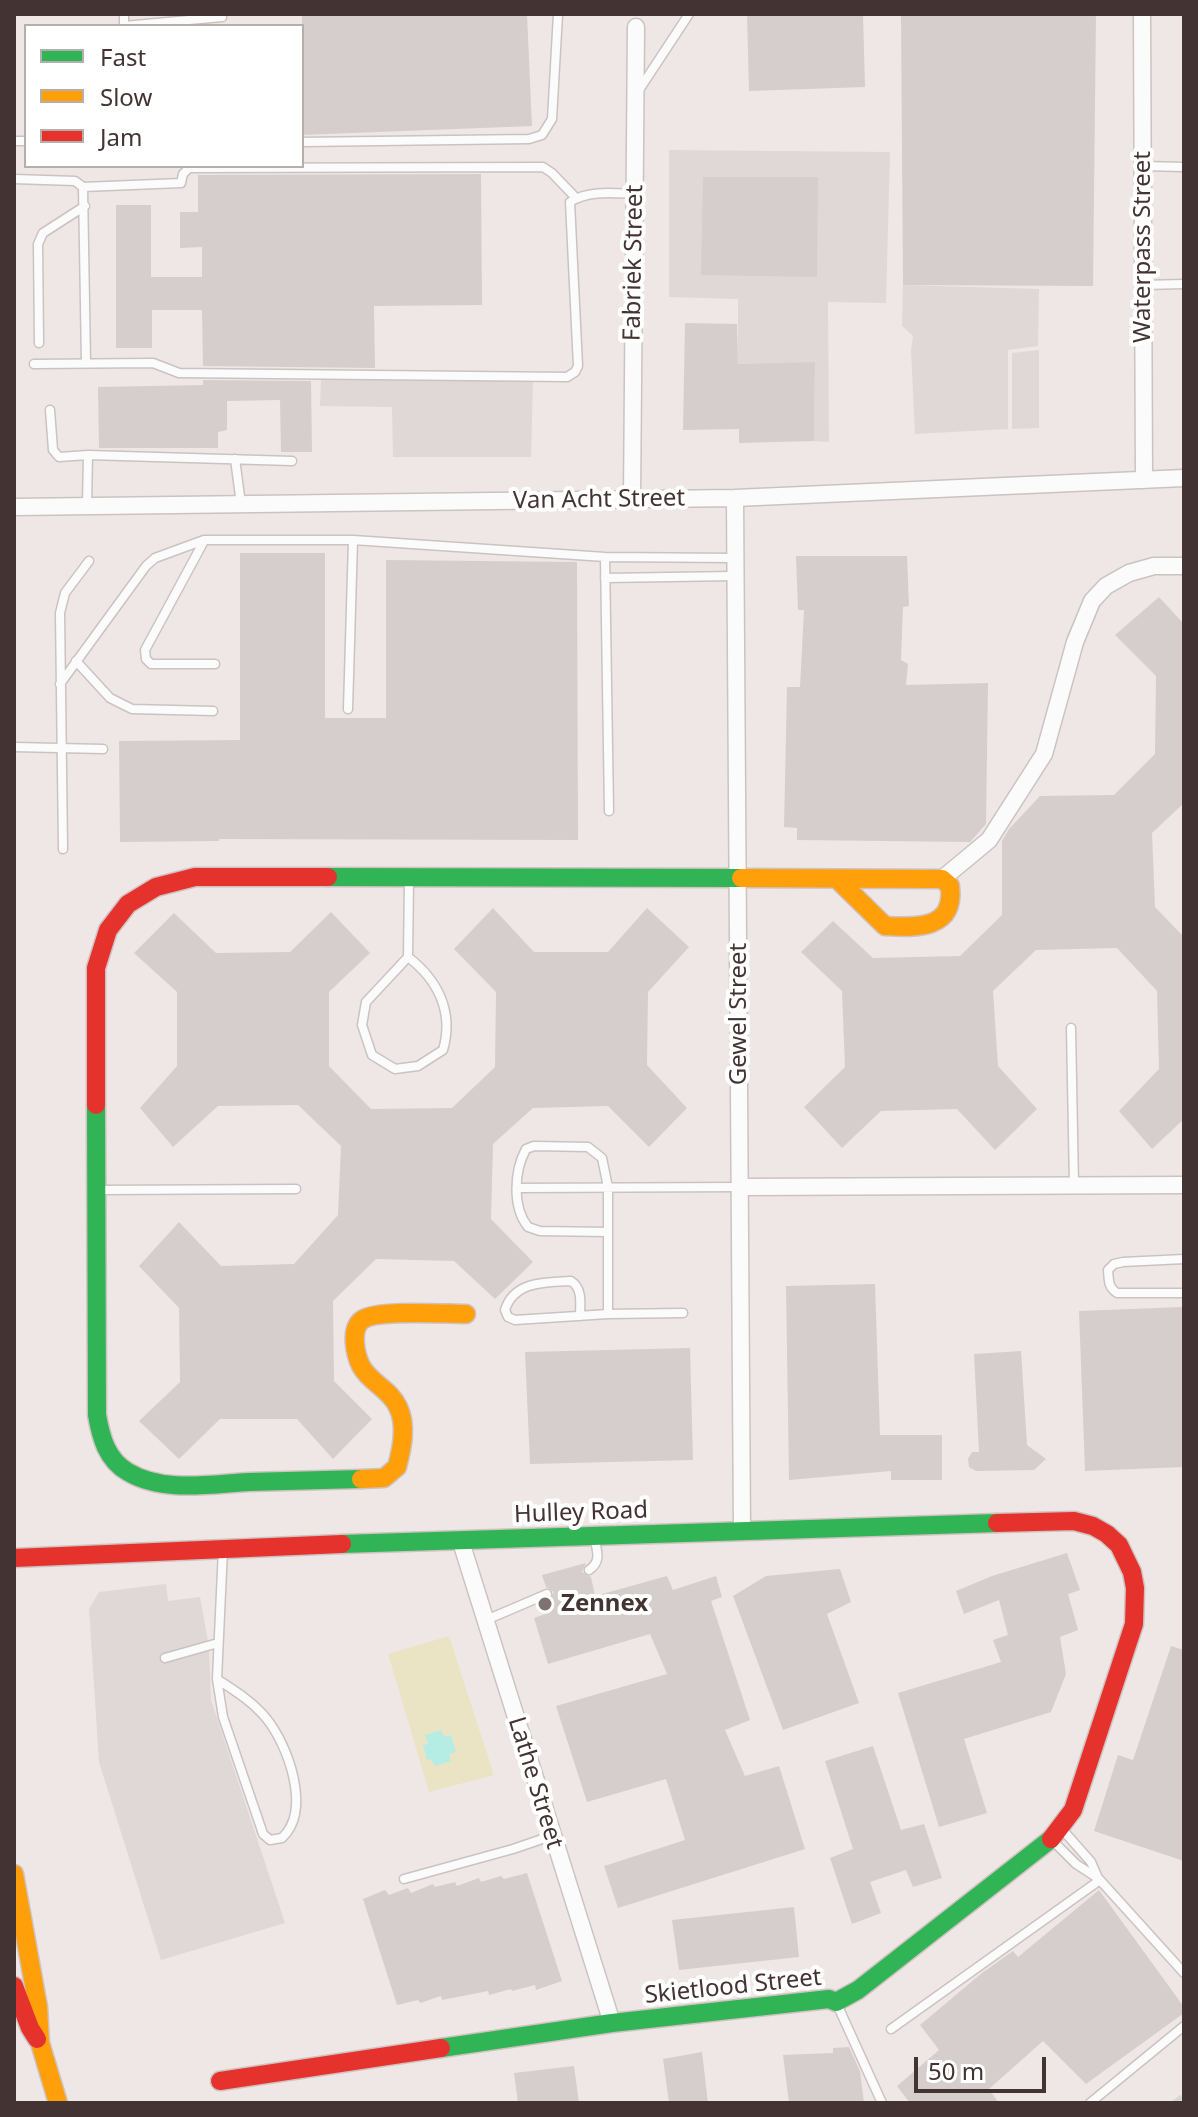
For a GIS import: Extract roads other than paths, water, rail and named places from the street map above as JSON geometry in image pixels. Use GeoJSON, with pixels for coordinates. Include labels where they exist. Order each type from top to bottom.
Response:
{"type":"FeatureCollection","features":[{"type":"Feature","properties":{"kind":"street","name":"Waterpass Street"},"geometry":{"type":"LineString","coordinates":[[1142,14],[1144,480]]}},
{"type":"Feature","properties":{"kind":"street","name":"Fabriek Street"},"geometry":{"type":"LineString","coordinates":[[632,499],[636,27]]}},
{"type":"Feature","properties":{"kind":"street","name":"Van Acht Street"},"geometry":{"type":"LineString","coordinates":[[14,507],[735,498],[1184,478]]}},
{"type":"Feature","properties":{"kind":"street","name":"Gewel Street"},"geometry":{"type":"LineString","coordinates":[[735,498],[742,1530]]}},
{"type":"Feature","properties":{"kind":"street"},"geometry":{"type":"LineString","coordinates":[[466,1314],[383,1314],[364,1318],[358,1325],[356,1351],[360,1364],[399,1407],[402,1422],[397,1467],[384,1478],[174,1485],[141,1481],[111,1458],[99,1431],[96,968],[101,940],[114,919],[135,897],[163,883],[195,877],[942,879],[984,846],[1044,754],[1075,642],[1092,601],[1106,586],[1129,573],[1154,566],[1184,566]]}},
{"type":"Feature","properties":{"kind":"street"},"geometry":{"type":"LineString","coordinates":[[838,880],[881,923],[891,927],[922,926],[943,917],[952,897],[950,886],[942,879]]}},
{"type":"Feature","properties":{"kind":"street"},"geometry":{"type":"LineString","coordinates":[[740,1187],[1184,1185]]}},
{"type":"Feature","properties":{"kind":"street","name":"Hulley Road"},"geometry":{"type":"LineString","coordinates":[[14,1558],[223,1548],[1074,1521],[1093,1524],[1105,1531],[1123,1550],[1130,1564]]}},
{"type":"Feature","properties":{"kind":"street","name":"Lathe Street"},"geometry":{"type":"LineString","coordinates":[[461,1542],[612,2023]]}},
{"type":"Feature","properties":{"kind":"street","name":"Skietlood Street"},"geometry":{"type":"LineString","coordinates":[[220,2081],[612,2023],[829,1999],[836,2002],[868,1983],[1056,1834],[1073,1810],[1131,1636],[1136,1596],[1130,1564]]}},
{"type":"Feature","properties":{"kind":"street"},"geometry":{"type":"LineString","coordinates":[[14,1874],[38,2007],[40,2043],[58,2103]]}},
{"type":"Feature","properties":{"kind":"street"},"geometry":{"type":"LineString","coordinates":[[14,1986],[30,2028],[40,2043]]}},
{"type":"Feature","properties":{"kind":"lane"},"geometry":{"type":"LineString","coordinates":[[304,142],[529,139],[542,135],[552,119],[558,14]]}},
{"type":"Feature","properties":{"kind":"lane"},"geometry":{"type":"LineString","coordinates":[[635,96],[689,14]]}},
{"type":"Feature","properties":{"kind":"lane"},"geometry":{"type":"LineString","coordinates":[[152,24],[223,19]]}},
{"type":"Feature","properties":{"kind":"lane"},"geometry":{"type":"LineString","coordinates":[[1143,166],[1184,167]]}},
{"type":"Feature","properties":{"kind":"lane"},"geometry":{"type":"LineString","coordinates":[[304,168],[543,167],[576,198]]}},
{"type":"Feature","properties":{"kind":"lane"},"geometry":{"type":"LineString","coordinates":[[14,179],[75,181],[83,187],[181,183],[183,174],[189,168]]}},
{"type":"Feature","properties":{"kind":"lane"},"geometry":{"type":"LineString","coordinates":[[83,187],[86,363]]}},
{"type":"Feature","properties":{"kind":"lane"},"geometry":{"type":"LineString","coordinates":[[34,364],[153,363],[179,373],[567,377],[578,366],[570,202],[606,192],[635,194]]}},
{"type":"Feature","properties":{"kind":"lane"},"geometry":{"type":"LineString","coordinates":[[39,343],[38,244],[43,233],[85,206]]}},
{"type":"Feature","properties":{"kind":"lane"},"geometry":{"type":"LineString","coordinates":[[1143,285],[1184,284]]}},
{"type":"Feature","properties":{"kind":"lane"},"geometry":{"type":"LineString","coordinates":[[50,410],[55,456],[292,461]]}},
{"type":"Feature","properties":{"kind":"lane"},"geometry":{"type":"LineString","coordinates":[[87,506],[88,455]]}},
{"type":"Feature","properties":{"kind":"lane"},"geometry":{"type":"LineString","coordinates":[[235,459],[241,504]]}},
{"type":"Feature","properties":{"kind":"lane"},"geometry":{"type":"LineString","coordinates":[[60,684],[146,566],[155,558],[204,540],[353,540],[605,557],[736,558]]}},
{"type":"Feature","properties":{"kind":"lane"},"geometry":{"type":"LineString","coordinates":[[204,540],[145,650],[146,659],[151,664],[215,664]]}},
{"type":"Feature","properties":{"kind":"lane"},"geometry":{"type":"LineString","coordinates":[[348,709],[353,540]]}},
{"type":"Feature","properties":{"kind":"lane"},"geometry":{"type":"LineString","coordinates":[[605,557],[609,811]]}},
{"type":"Feature","properties":{"kind":"lane"},"geometry":{"type":"LineString","coordinates":[[63,849],[62,601],[89,561]]}},
{"type":"Feature","properties":{"kind":"lane"},"geometry":{"type":"LineString","coordinates":[[605,578],[736,576]]}},
{"type":"Feature","properties":{"kind":"lane"},"geometry":{"type":"LineString","coordinates":[[76,661],[110,698],[132,709],[213,711]]}},
{"type":"Feature","properties":{"kind":"lane"},"geometry":{"type":"LineString","coordinates":[[14,747],[103,749]]}},
{"type":"Feature","properties":{"kind":"lane"},"geometry":{"type":"LineString","coordinates":[[408,957],[426,971],[443,1001],[449,1031],[443,1050],[418,1066],[395,1069],[372,1055],[362,1025],[366,1002],[408,957],[409,879]]}},
{"type":"Feature","properties":{"kind":"lane"},"geometry":{"type":"LineString","coordinates":[[1071,1028],[1074,1185]]}},
{"type":"Feature","properties":{"kind":"lane"},"geometry":{"type":"LineString","coordinates":[[608,1232],[540,1231],[528,1227],[518,1208],[517,1188],[526,1149],[534,1146],[588,1147],[596,1151],[605,1167],[608,1187],[608,1232],[608,1314]]}},
{"type":"Feature","properties":{"kind":"lane"},"geometry":{"type":"LineString","coordinates":[[517,1188],[740,1187]]}},
{"type":"Feature","properties":{"kind":"lane"},"geometry":{"type":"LineString","coordinates":[[97,1190],[296,1189]]}},
{"type":"Feature","properties":{"kind":"lane"},"geometry":{"type":"LineString","coordinates":[[1184,1259],[1123,1262],[1114,1264],[1108,1270],[1111,1289],[1117,1293],[1184,1293]]}},
{"type":"Feature","properties":{"kind":"lane"},"geometry":{"type":"LineString","coordinates":[[580,1316],[578,1286],[571,1281],[527,1285],[508,1301],[505,1310],[508,1317],[515,1320],[683,1313]]}},
{"type":"Feature","properties":{"kind":"lane"},"geometry":{"type":"LineString","coordinates":[[589,1570],[598,1558],[594,1536]]}},
{"type":"Feature","properties":{"kind":"lane"},"geometry":{"type":"LineString","coordinates":[[217,1679],[246,1698],[265,1717],[292,1773],[297,1797],[291,1825],[282,1838],[270,1840],[263,1834],[223,1717],[217,1679],[223,1548]]}},
{"type":"Feature","properties":{"kind":"lane"},"geometry":{"type":"LineString","coordinates":[[485,1620],[547,1594]]}},
{"type":"Feature","properties":{"kind":"lane"},"geometry":{"type":"LineString","coordinates":[[165,1658],[218,1643]]}},
{"type":"Feature","properties":{"kind":"lane"},"geometry":{"type":"LineString","coordinates":[[1056,1834],[1091,1862],[1099,1879]]}},
{"type":"Feature","properties":{"kind":"lane"},"geometry":{"type":"LineString","coordinates":[[1056,1834],[1076,1864],[1099,1879],[1184,1973]]}},
{"type":"Feature","properties":{"kind":"lane"},"geometry":{"type":"LineString","coordinates":[[404,1879],[551,1836]]}},
{"type":"Feature","properties":{"kind":"lane"},"geometry":{"type":"LineString","coordinates":[[891,2029],[1099,1879]]}},
{"type":"Feature","properties":{"kind":"lane"},"geometry":{"type":"LineString","coordinates":[[836,2002],[882,2103]]}},
{"type":"Feature","properties":{"kind":"lane"},"geometry":{"type":"LineString","coordinates":[[1090,2103],[1184,2026]]}},
{"type":"Feature","properties":{"kind":"water"},"geometry":{"type":"Polygon","coordinates":[[[441,1730],[444,1737],[451,1735],[456,1752],[449,1754],[451,1761],[435,1766],[431,1759],[427,1760],[423,1745],[428,1744],[425,1735],[441,1730]]]}},
{"type":"Feature","properties":{"kind":"railway"},"geometry":{"type":"LineString","coordinates":[[1174,2103],[1184,2095]]}},
{"type":"Feature","properties":{"kind":"place","name":"Zennex"},"geometry":{"type":"Point","coordinates":[545,1604]}}]}
